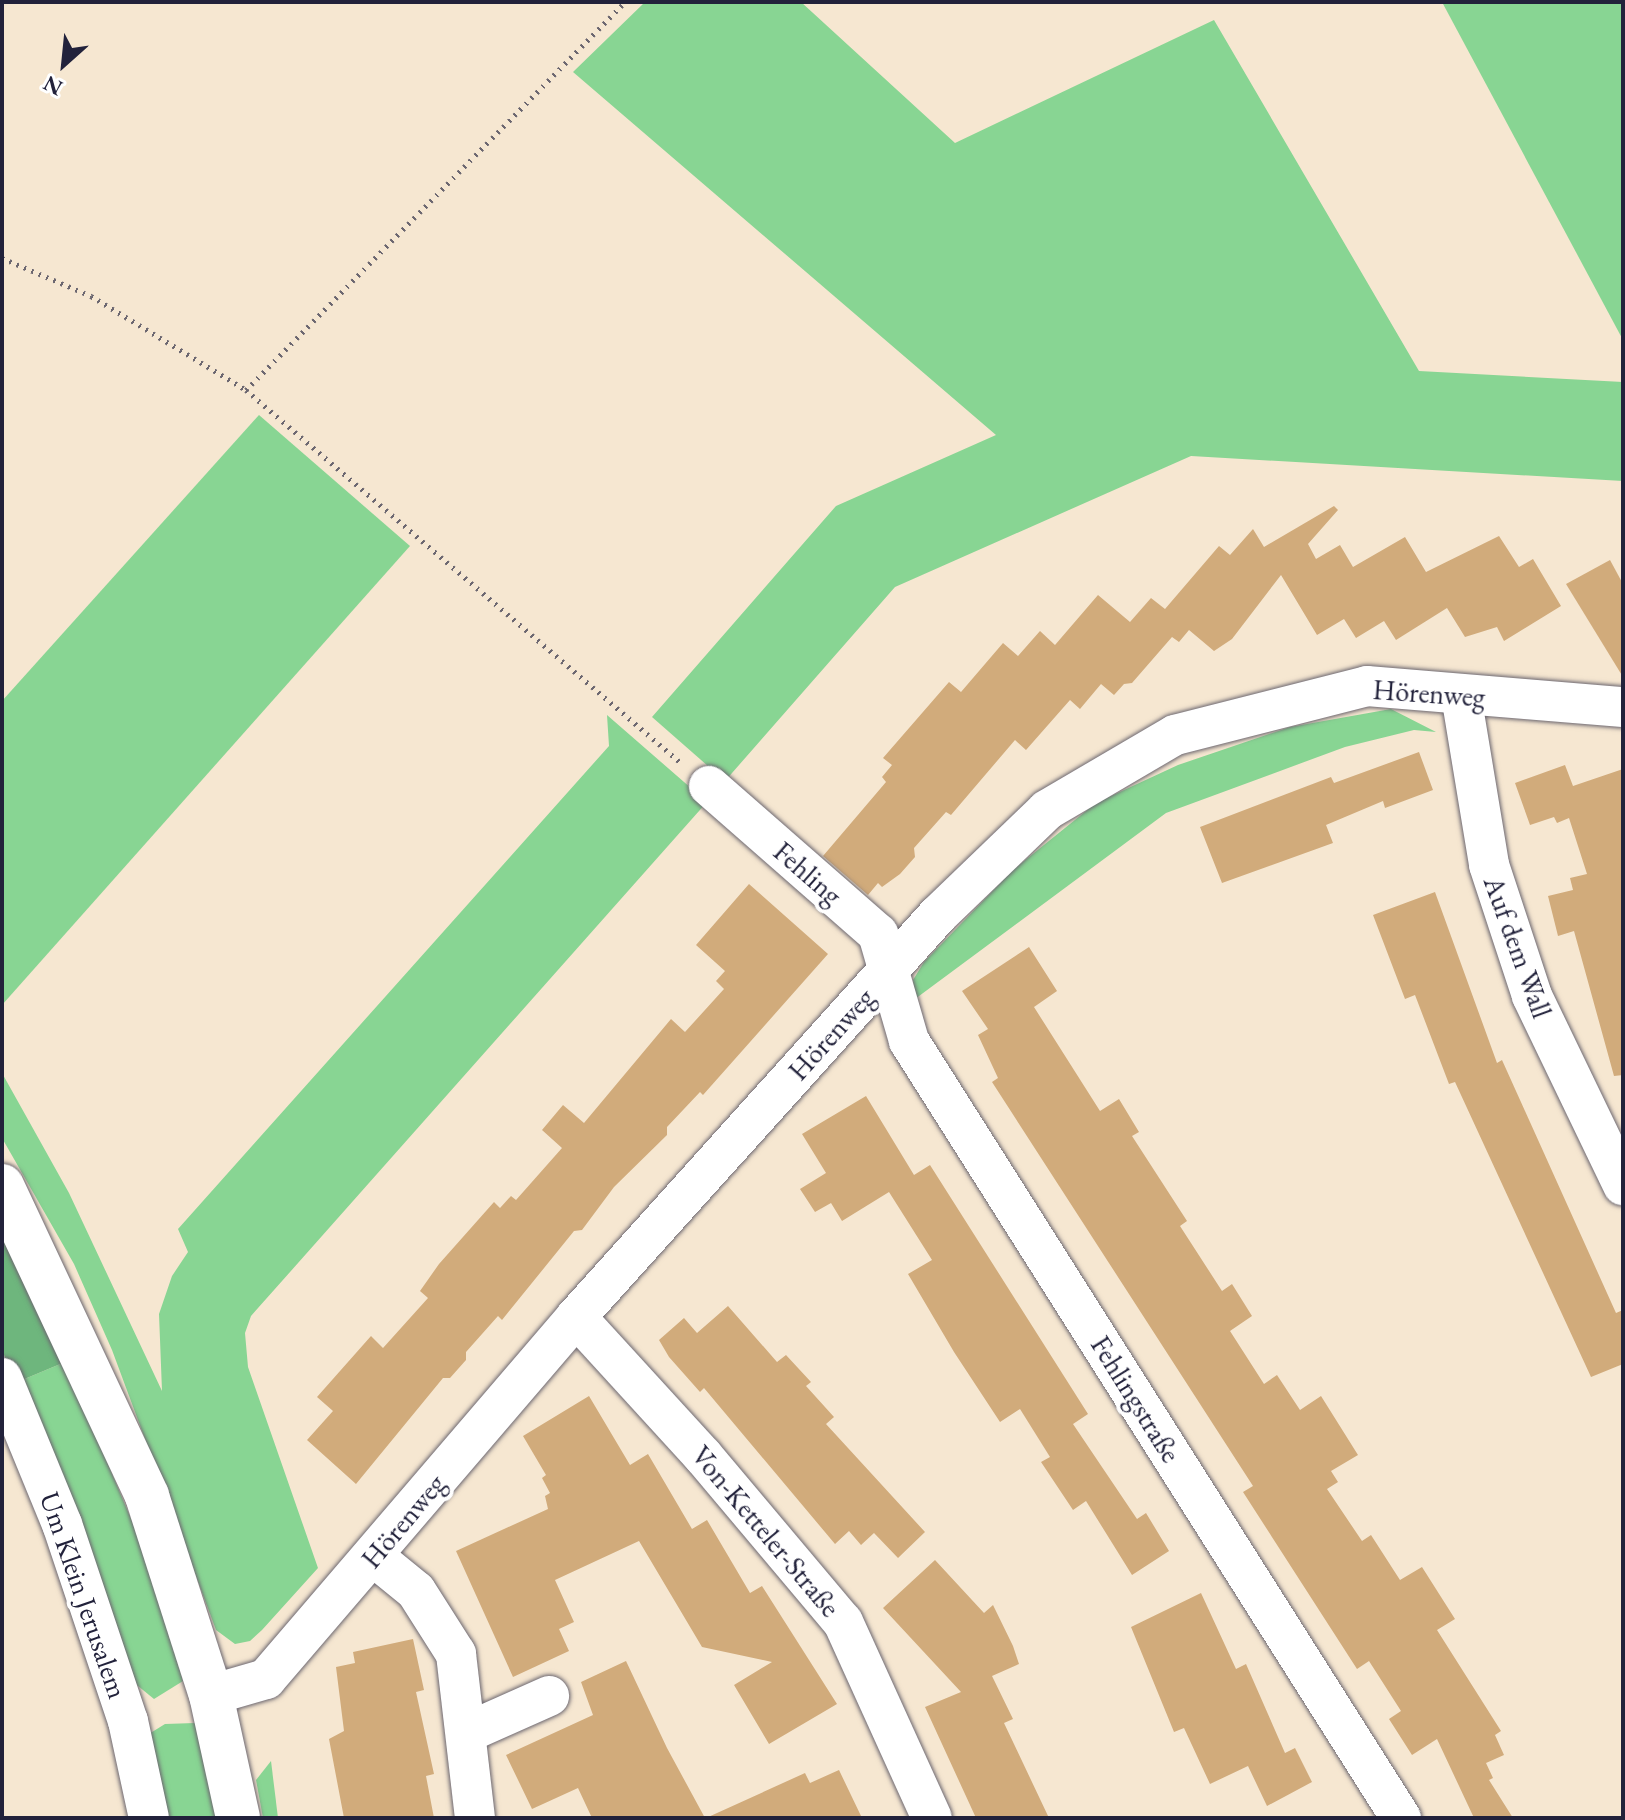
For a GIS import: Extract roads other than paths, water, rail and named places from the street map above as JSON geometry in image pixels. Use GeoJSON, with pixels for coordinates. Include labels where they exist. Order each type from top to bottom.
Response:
{"type":"FeatureCollection","features":[{"type":"Feature","properties":{"kind":"main road"},"geometry":{"type":"LineString","coordinates":[[2,1186],[147,1496],[211,1695],[238,1818]]}},
{"type":"Feature","properties":{"kind":"street","name":"Hörenweg"},"geometry":{"type":"LineString","coordinates":[[211,1695],[266,1679],[576,1317],[888,971],[1047,810],[1175,735],[1367,686],[1623,707]]}},
{"type":"Feature","properties":{"kind":"street","name":"Auf dem Wall"},"geometry":{"type":"LineString","coordinates":[[1461,695],[1489,865],[1532,996],[1623,1185]]}},
{"type":"Feature","properties":{"kind":"street","name":"Fehling"},"geometry":{"type":"LineString","coordinates":[[709,786],[878,934],[888,971]]}},
{"type":"Feature","properties":{"kind":"street","name":"Fehlingstraße"},"geometry":{"type":"LineString","coordinates":[[888,971],[909,1041],[1401,1818]]}},
{"type":"Feature","properties":{"kind":"street","name":"Von-Ketteler-Straße"},"geometry":{"type":"LineString","coordinates":[[576,1317],[703,1456],[843,1622],[932,1818]]}},
{"type":"Feature","properties":{"kind":"street","name":"Um Klein Jerusalem"},"geometry":{"type":"LineString","coordinates":[[2,1378],[62,1524],[128,1721],[149,1818]]}},
{"type":"Feature","properties":{"kind":"street"},"geometry":{"type":"LineString","coordinates":[[373,1556],[416,1591],[456,1654],[475,1818]]}},
{"type":"Feature","properties":{"kind":"street"},"geometry":{"type":"LineString","coordinates":[[466,1733],[549,1696]]}}]}
